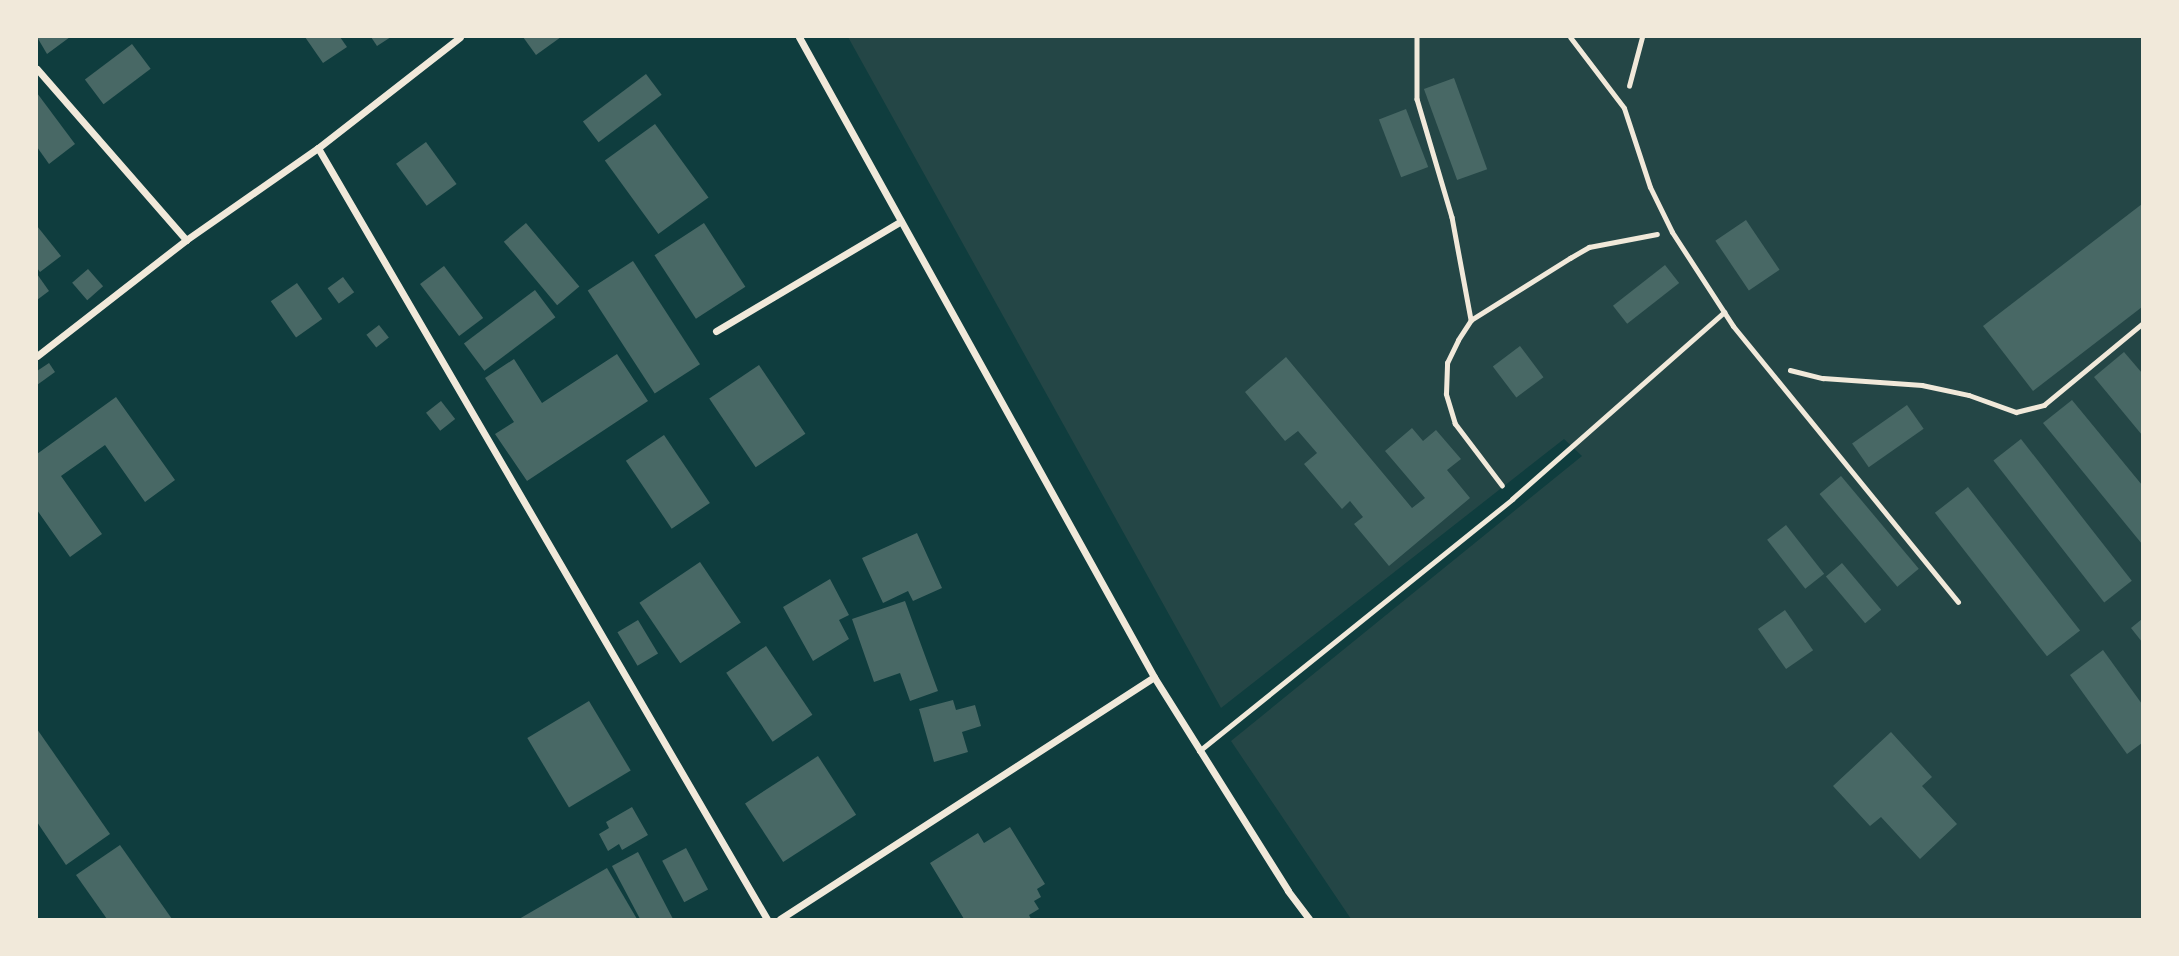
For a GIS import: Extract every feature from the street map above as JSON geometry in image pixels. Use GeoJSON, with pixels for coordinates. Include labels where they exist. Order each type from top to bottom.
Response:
{"type":"FeatureCollection","features":[{"type":"Feature","properties":{"kind":"street"},"geometry":{"type":"LineString","coordinates":[[37,356],[186,240],[318,148],[460,37]]}},
{"type":"Feature","properties":{"kind":"street"},"geometry":{"type":"LineString","coordinates":[[799,37],[1154,677],[1288,891],[1309,919]]}},
{"type":"Feature","properties":{"kind":"street"},"geometry":{"type":"LineString","coordinates":[[37,69],[186,240]]}},
{"type":"Feature","properties":{"kind":"street"},"geometry":{"type":"LineString","coordinates":[[318,148],[767,919]]}},
{"type":"Feature","properties":{"kind":"street"},"geometry":{"type":"LineString","coordinates":[[716,331],[901,221]]}},
{"type":"Feature","properties":{"kind":"street"},"geometry":{"type":"LineString","coordinates":[[780,919],[1154,677]]}},
{"type":"Feature","properties":{"kind":"lane"},"geometry":{"type":"LineString","coordinates":[[1570,37],[1624,108],[1650,187],[1672,232],[1724,312],[1762,363],[1958,602]]}},
{"type":"Feature","properties":{"kind":"lane"},"geometry":{"type":"LineString","coordinates":[[1199,751],[1512,499],[1724,312]]}},
{"type":"Feature","properties":{"kind":"path"},"geometry":{"type":"LineString","coordinates":[[1417,37],[1417,99],[1450,204],[1471,320]]}},
{"type":"Feature","properties":{"kind":"path"},"geometry":{"type":"LineString","coordinates":[[1624,108],[1642,37]]}},
{"type":"Feature","properties":{"kind":"path"},"geometry":{"type":"LineString","coordinates":[[1512,499],[1469,447],[1455,424],[1446,394],[1447,363],[1471,320],[1543,272],[1589,247],[1626,237],[1672,232]]}},
{"type":"Feature","properties":{"kind":"path"},"geometry":{"type":"LineString","coordinates":[[1762,363],[1823,378],[1922,385],[1969,396],[2017,412],[2044,405],[2142,324]]}},
{"type":"Feature","properties":{"kind":"shaded area"},"geometry":{"type":"Polygon","coordinates":[[[848,37],[2142,37],[2142,919],[1351,919],[1231,741],[1582,456],[1564,439],[1221,708],[848,37]]]}},
{"type":"Feature","properties":{"kind":"building"},"geometry":{"type":"Polygon","coordinates":[[[37,37],[70,37],[47,54],[37,37]]]}},
{"type":"Feature","properties":{"kind":"building"},"geometry":{"type":"Polygon","coordinates":[[[305,37],[340,37],[347,47],[323,63],[305,37]]]}},
{"type":"Feature","properties":{"kind":"building"},"geometry":{"type":"Polygon","coordinates":[[[371,37],[391,37],[377,46],[371,37]]]}},
{"type":"Feature","properties":{"kind":"building"},"geometry":{"type":"Polygon","coordinates":[[[523,37],[561,37],[536,55],[523,37]]]}},
{"type":"Feature","properties":{"kind":"building"},"geometry":{"type":"Polygon","coordinates":[[[132,44],[151,69],[104,104],[85,80],[132,44]]]}},
{"type":"Feature","properties":{"kind":"building"},"geometry":{"type":"Polygon","coordinates":[[[646,74],[662,95],[599,142],[583,122],[646,74]]]}},
{"type":"Feature","properties":{"kind":"building"},"geometry":{"type":"Polygon","coordinates":[[[1454,78],[1487,169],[1457,180],[1424,89],[1454,78]]]}},
{"type":"Feature","properties":{"kind":"building"},"geometry":{"type":"Polygon","coordinates":[[[37,93],[75,144],[49,164],[37,147],[37,93]]]}},
{"type":"Feature","properties":{"kind":"building"},"geometry":{"type":"Polygon","coordinates":[[[1406,109],[1428,167],[1401,177],[1379,119],[1406,109]]]}},
{"type":"Feature","properties":{"kind":"building"},"geometry":{"type":"Polygon","coordinates":[[[655,124],[708,198],[658,234],[605,160],[655,124]]]}},
{"type":"Feature","properties":{"kind":"building"},"geometry":{"type":"Polygon","coordinates":[[[426,142],[457,184],[427,206],[396,164],[426,142]]]}},
{"type":"Feature","properties":{"kind":"building"},"geometry":{"type":"Polygon","coordinates":[[[2142,204],[2142,307],[2033,391],[1983,326],[2142,204]]]}},
{"type":"Feature","properties":{"kind":"building"},"geometry":{"type":"Polygon","coordinates":[[[1746,220],[1780,270],[1749,290],[1715,241],[1746,220]]]}},
{"type":"Feature","properties":{"kind":"building"},"geometry":{"type":"Polygon","coordinates":[[[526,223],[579,287],[557,305],[504,242],[526,223]]]}},
{"type":"Feature","properties":{"kind":"building"},"geometry":{"type":"Polygon","coordinates":[[[704,223],[745,287],[696,319],[655,255],[704,223]]]}},
{"type":"Feature","properties":{"kind":"building"},"geometry":{"type":"Polygon","coordinates":[[[37,226],[61,256],[40,272],[37,268],[37,226]]]}},
{"type":"Feature","properties":{"kind":"building"},"geometry":{"type":"Polygon","coordinates":[[[633,261],[700,364],[655,394],[588,290],[633,261]]]}},
{"type":"Feature","properties":{"kind":"building"},"geometry":{"type":"Polygon","coordinates":[[[1665,265],[1679,283],[1627,324],[1613,306],[1665,265]]]}},
{"type":"Feature","properties":{"kind":"building"},"geometry":{"type":"Polygon","coordinates":[[[444,266],[483,318],[459,336],[420,284],[444,266]]]}},
{"type":"Feature","properties":{"kind":"building"},"geometry":{"type":"Polygon","coordinates":[[[88,269],[103,286],[87,300],[72,283],[88,269]]]}},
{"type":"Feature","properties":{"kind":"building"},"geometry":{"type":"Polygon","coordinates":[[[37,274],[49,291],[37,300],[37,274]]]}},
{"type":"Feature","properties":{"kind":"building"},"geometry":{"type":"Polygon","coordinates":[[[343,277],[354,292],[339,304],[328,288],[343,277]]]}},
{"type":"Feature","properties":{"kind":"building"},"geometry":{"type":"Polygon","coordinates":[[[297,283],[322,319],[296,337],[271,301],[297,283]]]}},
{"type":"Feature","properties":{"kind":"building"},"geometry":{"type":"Polygon","coordinates":[[[535,290],[555,317],[484,371],[464,344],[535,290]]]}},
{"type":"Feature","properties":{"kind":"building"},"geometry":{"type":"Polygon","coordinates":[[[379,325],[389,338],[376,347],[366,335],[379,325]]]}},
{"type":"Feature","properties":{"kind":"building"},"geometry":{"type":"Polygon","coordinates":[[[1520,346],[1543,377],[1516,398],[1493,366],[1520,346]]]}},
{"type":"Feature","properties":{"kind":"building"},"geometry":{"type":"Polygon","coordinates":[[[2124,352],[2142,373],[2142,435],[2094,377],[2124,352]]]}},
{"type":"Feature","properties":{"kind":"building"},"geometry":{"type":"Polygon","coordinates":[[[617,354],[648,401],[527,481],[495,434],[514,422],[485,378],[514,359],[542,403],[617,354]]]}},
{"type":"Feature","properties":{"kind":"building"},"geometry":{"type":"Polygon","coordinates":[[[1286,357],[1412,508],[1425,498],[1385,451],[1412,428],[1423,441],[1436,430],[1461,459],[1447,470],[1470,498],[1389,566],[1354,524],[1363,517],[1350,501],[1342,509],[1304,464],[1317,453],[1298,431],[1285,441],[1245,392],[1286,357]]]}},
{"type":"Feature","properties":{"kind":"building"},"geometry":{"type":"Polygon","coordinates":[[[49,363],[55,372],[37,385],[37,371],[49,363]]]}},
{"type":"Feature","properties":{"kind":"building"},"geometry":{"type":"Polygon","coordinates":[[[759,365],[805,434],[756,467],[709,399],[759,365]]]}},
{"type":"Feature","properties":{"kind":"building"},"geometry":{"type":"Polygon","coordinates":[[[116,397],[175,480],[145,502],[105,445],[61,476],[102,534],[70,557],[37,510],[37,454],[116,397]]]}},
{"type":"Feature","properties":{"kind":"building"},"geometry":{"type":"Polygon","coordinates":[[[2072,400],[2142,485],[2142,544],[2043,423],[2072,400]]]}},
{"type":"Feature","properties":{"kind":"building"},"geometry":{"type":"Polygon","coordinates":[[[441,401],[455,419],[440,431],[426,413],[441,401]]]}},
{"type":"Feature","properties":{"kind":"building"},"geometry":{"type":"Polygon","coordinates":[[[1907,405],[1924,429],[1869,467],[1852,443],[1907,405]]]}},
{"type":"Feature","properties":{"kind":"building"},"geometry":{"type":"Polygon","coordinates":[[[664,435],[710,503],[672,529],[626,461],[664,435]]]}},
{"type":"Feature","properties":{"kind":"building"},"geometry":{"type":"Polygon","coordinates":[[[2021,439],[2132,581],[2104,602],[1993,461],[2021,439]]]}},
{"type":"Feature","properties":{"kind":"building"},"geometry":{"type":"Polygon","coordinates":[[[1841,476],[1919,569],[1897,587],[1820,494],[1841,476]]]}},
{"type":"Feature","properties":{"kind":"building"},"geometry":{"type":"Polygon","coordinates":[[[1968,487],[2080,630],[2047,656],[1935,513],[1968,487]]]}},
{"type":"Feature","properties":{"kind":"building"},"geometry":{"type":"Polygon","coordinates":[[[1786,525],[1824,574],[1805,589],[1767,540],[1786,525]]]}},
{"type":"Feature","properties":{"kind":"building"},"geometry":{"type":"Polygon","coordinates":[[[917,533],[942,588],[913,601],[908,591],[883,603],[862,558],[917,533]]]}},
{"type":"Feature","properties":{"kind":"building"},"geometry":{"type":"Polygon","coordinates":[[[700,562],[741,623],[680,663],[639,603],[700,562]]]}},
{"type":"Feature","properties":{"kind":"building"},"geometry":{"type":"Polygon","coordinates":[[[1842,563],[1881,610],[1865,623],[1826,576],[1842,563]]]}},
{"type":"Feature","properties":{"kind":"building"},"geometry":{"type":"Polygon","coordinates":[[[830,579],[849,615],[839,620],[849,639],[813,661],[783,607],[830,579]]]}},
{"type":"Feature","properties":{"kind":"building"},"geometry":{"type":"Polygon","coordinates":[[[905,601],[938,691],[910,701],[900,673],[874,682],[852,619],[905,601]]]}},
{"type":"Feature","properties":{"kind":"building"},"geometry":{"type":"Polygon","coordinates":[[[1785,610],[1813,650],[1786,669],[1758,629],[1785,610]]]}},
{"type":"Feature","properties":{"kind":"building"},"geometry":{"type":"Polygon","coordinates":[[[2142,619],[2142,642],[2131,628],[2142,619]]]}},
{"type":"Feature","properties":{"kind":"building"},"geometry":{"type":"Polygon","coordinates":[[[638,620],[658,653],[638,666],[617,632],[638,620]]]}},
{"type":"Feature","properties":{"kind":"building"},"geometry":{"type":"Polygon","coordinates":[[[766,646],[812,715],[773,742],[726,673],[766,646]]]}},
{"type":"Feature","properties":{"kind":"building"},"geometry":{"type":"Polygon","coordinates":[[[2103,650],[2142,704],[2142,743],[2127,754],[2070,675],[2103,650]]]}},
{"type":"Feature","properties":{"kind":"building"},"geometry":{"type":"Polygon","coordinates":[[[953,700],[956,710],[975,705],[981,726],[962,732],[968,752],[934,762],[919,709],[953,700]]]}},
{"type":"Feature","properties":{"kind":"building"},"geometry":{"type":"Polygon","coordinates":[[[589,701],[631,770],[569,808],[527,738],[589,701]]]}},
{"type":"Feature","properties":{"kind":"building"},"geometry":{"type":"Polygon","coordinates":[[[37,729],[110,834],[66,865],[37,822],[37,729]]]}},
{"type":"Feature","properties":{"kind":"building"},"geometry":{"type":"Polygon","coordinates":[[[1891,732],[1932,777],[1922,786],[1957,824],[1920,859],[1881,817],[1870,826],[1833,786],[1891,732]]]}},
{"type":"Feature","properties":{"kind":"building"},"geometry":{"type":"Polygon","coordinates":[[[818,756],[856,815],[783,862],[745,803],[818,756]]]}},
{"type":"Feature","properties":{"kind":"building"},"geometry":{"type":"Polygon","coordinates":[[[632,807],[648,835],[622,850],[619,844],[608,851],[599,834],[609,828],[606,822],[632,807]]]}},
{"type":"Feature","properties":{"kind":"building"},"geometry":{"type":"Polygon","coordinates":[[[1010,827],[1045,884],[1037,889],[1041,897],[1034,901],[1039,909],[1029,915],[1031,919],[964,919],[930,863],[978,833],[984,843],[1010,827]]]}},
{"type":"Feature","properties":{"kind":"building"},"geometry":{"type":"Polygon","coordinates":[[[120,845],[172,919],[107,919],[76,875],[120,845]]]}},
{"type":"Feature","properties":{"kind":"building"},"geometry":{"type":"Polygon","coordinates":[[[686,848],[708,889],[684,902],[662,861],[686,848]]]}},
{"type":"Feature","properties":{"kind":"building"},"geometry":{"type":"Polygon","coordinates":[[[638,852],[673,919],[640,919],[612,866],[638,852]]]}},
{"type":"Feature","properties":{"kind":"building"},"geometry":{"type":"Polygon","coordinates":[[[607,868],[637,919],[519,919],[607,868]]]}}]}
